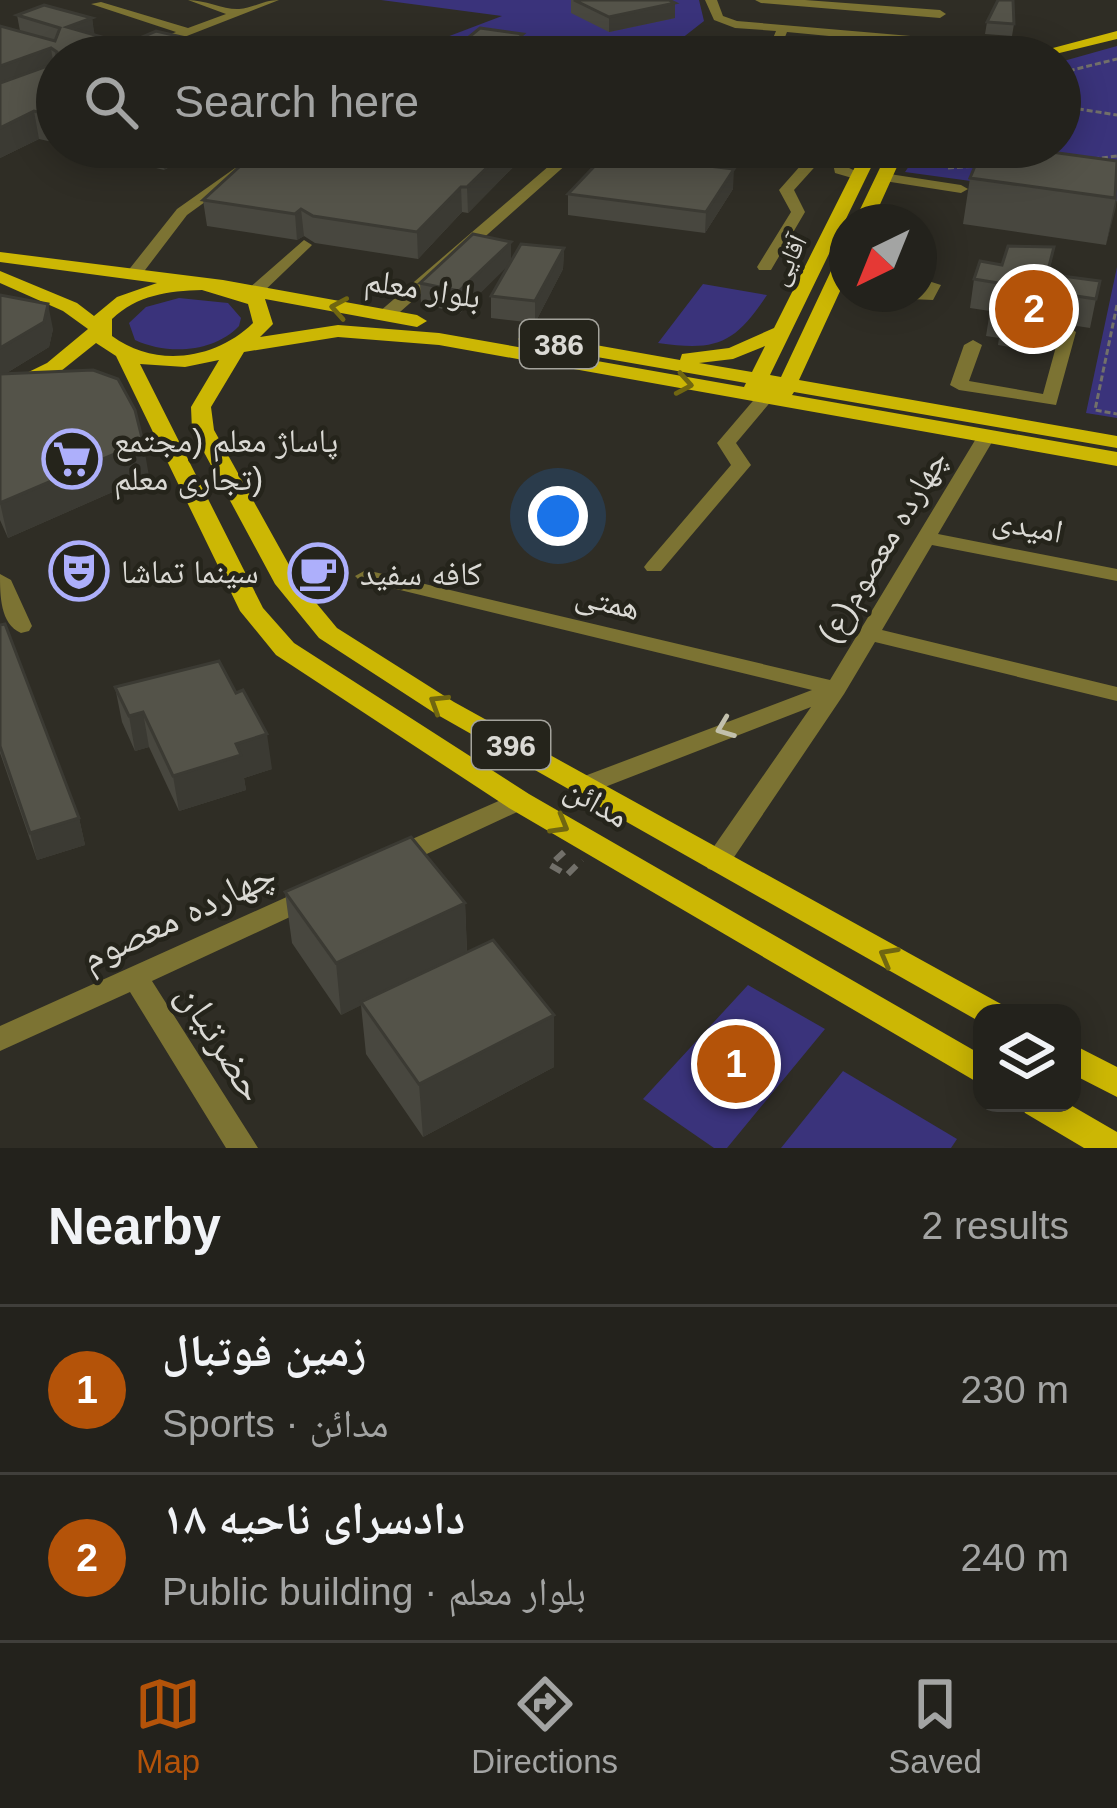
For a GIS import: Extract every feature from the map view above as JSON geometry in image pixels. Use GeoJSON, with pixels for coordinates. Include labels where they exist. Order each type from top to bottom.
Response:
{"type":"FeatureCollection","features":[{"type":"Feature","properties":{"kind":"main road"},"geometry":{"type":"LineString","coordinates":[[1081,46],[1117,37]]}},
{"type":"Feature","properties":{"kind":"main road","name":"آقایی"},"geometry":{"type":"LineString","coordinates":[[768,392],[784,331],[863,168]]}},
{"type":"Feature","properties":{"kind":"main road"},"geometry":{"type":"LineString","coordinates":[[871,204],[888,168]]}},
{"type":"Feature","properties":{"kind":"main road"},"geometry":{"type":"LineString","coordinates":[[2,264],[21,283],[99,328]]}},
{"type":"Feature","properties":{"kind":"main road"},"geometry":{"type":"LineString","coordinates":[[2,264],[82,280],[62,289],[21,283]]}},
{"type":"Feature","properties":{"kind":"main road","name":"بلوار معلم"},"geometry":{"type":"LineString","coordinates":[[2,264],[223,286],[651,358],[768,392],[829,391],[1117,442]]}},
{"type":"Feature","properties":{"kind":"main road"},"geometry":{"type":"LineString","coordinates":[[0,395],[45,374],[99,328],[111,308],[141,292],[182,284],[223,286]]}},
{"type":"Feature","properties":{"kind":"main road","name":"مدائن"},"geometry":{"type":"LineString","coordinates":[[223,286],[243,292],[264,311],[254,336],[237,346],[201,406],[203,430],[300,603],[328,633],[583,786],[974,1004]]}},
{"type":"Feature","properties":{"kind":"main road","name":"آقایی"},"geometry":{"type":"LineString","coordinates":[[768,392],[798,363],[829,305]]}},
{"type":"Feature","properties":{"kind":"main road","name":"مدائن"},"geometry":{"type":"LineString","coordinates":[[99,328],[123,371],[148,398],[252,611],[285,650],[519,801],[973,1066]]}},
{"type":"Feature","properties":{"kind":"main road"},"geometry":{"type":"LineString","coordinates":[[651,358],[734,353],[784,331]]}},
{"type":"Feature","properties":{"kind":"main road","name":"بلوار معلم"},"geometry":{"type":"LineString","coordinates":[[123,371],[237,346],[367,332],[439,339],[768,392],[1117,459]]}},
{"type":"Feature","properties":{"kind":"main road"},"geometry":{"type":"LineString","coordinates":[[798,363],[810,380],[829,391]]}},
{"type":"Feature","properties":{"kind":"main road"},"geometry":{"type":"LineString","coordinates":[[0,395],[73,382]]}},
{"type":"Feature","properties":{"kind":"main road"},"geometry":{"type":"LineString","coordinates":[[1081,1063],[1117,1083]]}},
{"type":"Feature","properties":{"kind":"main road"},"geometry":{"type":"LineString","coordinates":[[1052,1112],[1114,1148]]}},
{"type":"Feature","properties":{"kind":"street"},"geometry":{"type":"LineString","coordinates":[[194,0],[238,13]]}},
{"type":"Feature","properties":{"kind":"street"},"geometry":{"type":"LineString","coordinates":[[177,36],[273,0]]}},
{"type":"Feature","properties":{"kind":"street"},"geometry":{"type":"LineString","coordinates":[[711,0],[718,18],[735,24],[833,36]]}},
{"type":"Feature","properties":{"kind":"street"},"geometry":{"type":"LineString","coordinates":[[761,0],[941,7]]}},
{"type":"Feature","properties":{"kind":"street"},"geometry":{"type":"LineString","coordinates":[[97,4],[188,32]]}},
{"type":"Feature","properties":{"kind":"street"},"geometry":{"type":"LineString","coordinates":[[780,36],[783,28]]}},
{"type":"Feature","properties":{"kind":"street"},"geometry":{"type":"LineString","coordinates":[[133,274],[182,212],[244,168]]}},
{"type":"Feature","properties":{"kind":"street"},"geometry":{"type":"LineString","coordinates":[[386,316],[555,168]]}},
{"type":"Feature","properties":{"kind":"street"},"geometry":{"type":"LineString","coordinates":[[765,266],[798,212],[786,190],[806,168]]}},
{"type":"Feature","properties":{"kind":"street"},"geometry":{"type":"LineString","coordinates":[[840,168],[859,176]]}},
{"type":"Feature","properties":{"kind":"street"},"geometry":{"type":"LineString","coordinates":[[883,177],[964,183]]}},
{"type":"Feature","properties":{"kind":"street"},"geometry":{"type":"LineString","coordinates":[[254,292],[304,245]]}},
{"type":"Feature","properties":{"kind":"street"},"geometry":{"type":"LineString","coordinates":[[974,345],[959,385],[1050,401],[1068,332]]}},
{"type":"Feature","properties":{"kind":"street"},"geometry":{"type":"LineString","coordinates":[[654,567],[741,465],[727,442],[768,392]]}},
{"type":"Feature","properties":{"kind":"street"},"geometry":{"type":"LineString","coordinates":[[1034,427],[1040,399]]}},
{"type":"Feature","properties":{"kind":"street","name":"چهارده معصوم(ع)"},"geometry":{"type":"LineString","coordinates":[[717,862],[836,689],[986,437]]}},
{"type":"Feature","properties":{"kind":"street","name":"امیدی"},"geometry":{"type":"LineString","coordinates":[[926,538],[1117,575]]}},
{"type":"Feature","properties":{"kind":"street","name":"همتی"},"geometry":{"type":"LineString","coordinates":[[366,576],[836,689]]}},
{"type":"Feature","properties":{"kind":"street"},"geometry":{"type":"LineString","coordinates":[[0,580],[21,626]]}},
{"type":"Feature","properties":{"kind":"street"},"geometry":{"type":"LineString","coordinates":[[869,634],[1117,694]]}},
{"type":"Feature","properties":{"kind":"street","name":"چهارده معصوم(ع)"},"geometry":{"type":"LineString","coordinates":[[583,786],[836,689]]}},
{"type":"Feature","properties":{"kind":"street"},"geometry":{"type":"LineString","coordinates":[[370,870],[519,801]]}},
{"type":"Feature","properties":{"kind":"street","name":"چهارده معصوم"},"geometry":{"type":"LineString","coordinates":[[0,1039],[327,889]]}},
{"type":"Feature","properties":{"kind":"street","name":"حضرتیان"},"geometry":{"type":"LineString","coordinates":[[135,977],[243,1148]]}},
{"type":"Feature","properties":{"kind":"path"},"geometry":{"type":"LineString","coordinates":[[1081,68],[1117,59]]}},
{"type":"Feature","properties":{"kind":"path"},"geometry":{"type":"LineString","coordinates":[[1081,110],[1117,116]]}},
{"type":"Feature","properties":{"kind":"path"},"geometry":{"type":"LineString","coordinates":[[1081,160],[1117,156]]}},
{"type":"Feature","properties":{"kind":"path"},"geometry":{"type":"LineString","coordinates":[[948,168],[945,174],[964,183]]}},
{"type":"Feature","properties":{"kind":"path"},"geometry":{"type":"LineString","coordinates":[[1117,305],[1095,410],[1117,414]]}},
{"type":"Feature","properties":{"kind":"path"},"geometry":{"type":"LineString","coordinates":[[1107,354],[1117,356]]}},
{"type":"Feature","properties":{"kind":"path"},"geometry":{"type":"LineString","coordinates":[[550,866],[567,875]]}},
{"type":"Feature","properties":{"kind":"shaded area"},"geometry":{"type":"Polygon","coordinates":[[[381,0],[699,0],[704,21],[685,36],[449,36],[502,16],[381,0]]]}},
{"type":"Feature","properties":{"kind":"shaded area"},"geometry":{"type":"Polygon","coordinates":[[[1117,46],[1117,201],[905,172],[908,168],[1081,168],[1081,56],[1117,46]]]}},
{"type":"Feature","properties":{"kind":"shaded area"},"geometry":{"type":"Polygon","coordinates":[[[1117,267],[1117,418],[1086,413],[1117,267]]]}},
{"type":"Feature","properties":{"kind":"shaded area"},"geometry":{"type":"Polygon","coordinates":[[[703,284],[767,295],[744,325],[722,341],[695,346],[658,343],[703,284]]]}},
{"type":"Feature","properties":{"kind":"shaded area"},"geometry":{"type":"Polygon","coordinates":[[[179,298],[228,303],[241,318],[239,326],[216,342],[189,349],[161,348],[135,340],[129,323],[146,307],[179,298]]]}},
{"type":"Feature","properties":{"kind":"shaded area"},"geometry":{"type":"Polygon","coordinates":[[[748,985],[825,1029],[727,1148],[714,1148],[643,1099],[748,985]]]}},
{"type":"Feature","properties":{"kind":"shaded area"},"geometry":{"type":"Polygon","coordinates":[[[843,1071],[957,1139],[951,1148],[781,1148],[843,1071]]]}},
{"type":"Feature","properties":{"kind":"building"},"geometry":{"type":"Polygon","coordinates":[[[574,0],[669,0],[675,3],[609,17],[574,0]]]}},
{"type":"Feature","properties":{"kind":"building"},"geometry":{"type":"Polygon","coordinates":[[[998,0],[1013,0],[1014,24],[987,22],[998,0]]]}},
{"type":"Feature","properties":{"kind":"building"},"geometry":{"type":"Polygon","coordinates":[[[44,5],[92,18],[67,27],[98,36],[57,36],[60,28],[17,15],[44,5]]]}},
{"type":"Feature","properties":{"kind":"building"},"geometry":{"type":"Polygon","coordinates":[[[0,26],[37,36],[36,53],[0,66],[0,26]]]}},
{"type":"Feature","properties":{"kind":"building"},"geometry":{"type":"Polygon","coordinates":[[[480,28],[523,34],[521,36],[470,36],[480,28]]]}},
{"type":"Feature","properties":{"kind":"building"},"geometry":{"type":"Polygon","coordinates":[[[36,70],[36,112],[0,128],[0,83],[36,70]]]}},
{"type":"Feature","properties":{"kind":"building"},"geometry":{"type":"Polygon","coordinates":[[[1081,156],[1117,161],[1115,198],[970,178],[974,168],[1081,168],[1081,156]]]}},
{"type":"Feature","properties":{"kind":"building"},"geometry":{"type":"Polygon","coordinates":[[[238,168],[486,168],[417,232],[313,216],[301,209],[295,214],[203,200],[238,168]]]}},
{"type":"Feature","properties":{"kind":"building"},"geometry":{"type":"Polygon","coordinates":[[[593,168],[734,169],[706,212],[568,194],[593,168]]]}},
{"type":"Feature","properties":{"kind":"building"},"geometry":{"type":"Polygon","coordinates":[[[473,234],[511,242],[459,291],[420,283],[473,234]]]}},
{"type":"Feature","properties":{"kind":"building"},"geometry":{"type":"Polygon","coordinates":[[[521,244],[564,248],[535,301],[491,296],[521,244]]]}},
{"type":"Feature","properties":{"kind":"building"},"geometry":{"type":"Polygon","coordinates":[[[1008,246],[1054,247],[1047,274],[1100,281],[1096,299],[1043,291],[1037,314],[1023,312],[1021,319],[1003,316],[1005,309],[991,307],[998,283],[974,279],[980,261],[1002,265],[1008,246]]]}},
{"type":"Feature","properties":{"kind":"building"},"geometry":{"type":"Polygon","coordinates":[[[0,295],[48,304],[44,322],[0,348],[0,295]]]}},
{"type":"Feature","properties":{"kind":"building"},"geometry":{"type":"Polygon","coordinates":[[[93,370],[118,379],[135,410],[143,442],[0,503],[0,374],[93,370]]]}},
{"type":"Feature","properties":{"kind":"building"},"geometry":{"type":"Polygon","coordinates":[[[5,624],[79,818],[30,833],[0,746],[0,625],[5,624]]]}},
{"type":"Feature","properties":{"kind":"building"},"geometry":{"type":"Polygon","coordinates":[[[219,661],[236,693],[243,690],[267,734],[236,744],[241,755],[173,776],[143,712],[129,716],[115,687],[219,661]]]}},
{"type":"Feature","properties":{"kind":"building"},"geometry":{"type":"Polygon","coordinates":[[[411,837],[465,903],[336,963],[285,892],[411,837]]]}},
{"type":"Feature","properties":{"kind":"building"},"geometry":{"type":"Polygon","coordinates":[[[493,940],[554,1015],[419,1084],[361,1002],[493,940]]]}},
{"type":"Feature","properties":{"kind":"place","name":"دادسرای ناحیه ۱۸"},"geometry":{"type":"Point","coordinates":[1034,309]}},
{"type":"Feature","properties":{"kind":"place","name":"پاساژ معلم (مجتمع تجاری معلم)"},"geometry":{"type":"Point","coordinates":[72,459]}},
{"type":"Feature","properties":{"kind":"place","name":"سینما تماشا"},"geometry":{"type":"Point","coordinates":[79,571]}},
{"type":"Feature","properties":{"kind":"place","name":"کافه سفید"},"geometry":{"type":"Point","coordinates":[318,573]}},
{"type":"Feature","properties":{"kind":"place","name":"زمین فوتبال"},"geometry":{"type":"Point","coordinates":[736,1064]}}]}
